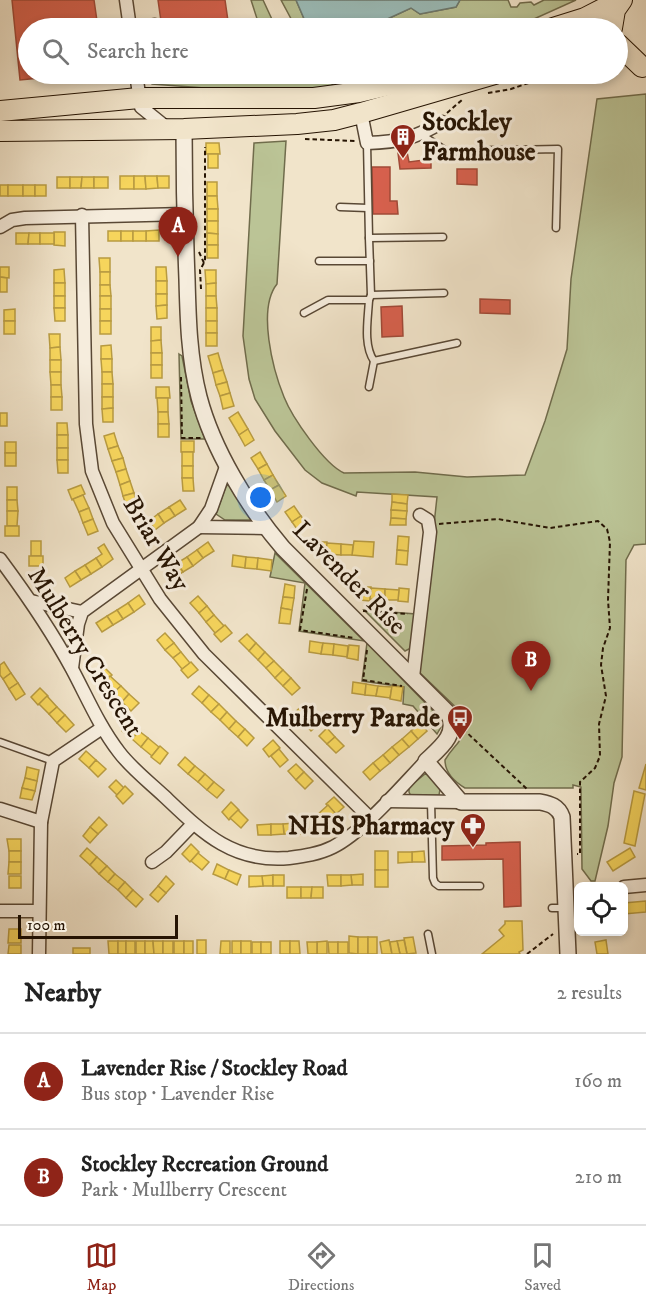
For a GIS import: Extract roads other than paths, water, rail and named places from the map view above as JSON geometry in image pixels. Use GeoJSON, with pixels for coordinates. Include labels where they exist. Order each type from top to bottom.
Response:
{"type":"FeatureCollection","features":[{"type":"Feature","properties":{"kind":"main road"},"geometry":{"type":"LineString","coordinates":[[585,18],[621,0]]}},
{"type":"Feature","properties":{"kind":"main road"},"geometry":{"type":"LineString","coordinates":[[614,18],[621,0]]}},
{"type":"Feature","properties":{"kind":"main road"},"geometry":{"type":"LineString","coordinates":[[628,53],[644,67]]}},
{"type":"Feature","properties":{"kind":"main road"},"geometry":{"type":"LineString","coordinates":[[628,65],[644,67]]}},
{"type":"Feature","properties":{"kind":"main road"},"geometry":{"type":"LineString","coordinates":[[0,111],[139,98],[282,99],[393,84]]}},
{"type":"Feature","properties":{"kind":"main road"},"geometry":{"type":"LineString","coordinates":[[0,131],[297,124],[361,114],[462,84]]}},
{"type":"Feature","properties":{"kind":"street"},"geometry":{"type":"LineString","coordinates":[[126,0],[127,18]]}},
{"type":"Feature","properties":{"kind":"street"},"geometry":{"type":"LineString","coordinates":[[137,84],[143,110],[175,128]]}},
{"type":"Feature","properties":{"kind":"street"},"geometry":{"type":"LineString","coordinates":[[361,114],[367,143],[402,141],[422,135],[442,122]]}},
{"type":"Feature","properties":{"kind":"street","name":"Lavender Rise"},"geometry":{"type":"LineString","coordinates":[[175,128],[185,214],[189,345],[200,399],[213,438],[266,528],[313,579],[426,690],[450,717],[452,726],[450,736],[426,762]]}},
{"type":"Feature","properties":{"kind":"street"},"geometry":{"type":"LineString","coordinates":[[0,227],[12,220],[25,218],[185,214]]}},
{"type":"Feature","properties":{"kind":"street","name":"Briar Way"},"geometry":{"type":"LineString","coordinates":[[82,215],[86,424],[92,471],[112,523],[160,599],[204,654],[370,818]]}},
{"type":"Feature","properties":{"kind":"street"},"geometry":{"type":"LineString","coordinates":[[72,668],[78,624],[82,612],[199,526],[212,509],[227,464]]}},
{"type":"Feature","properties":{"kind":"street","name":"Lavender Rise"},"geometry":{"type":"LineString","coordinates":[[413,677],[430,525],[426,518],[420,515]]}},
{"type":"Feature","properties":{"kind":"street"},"geometry":{"type":"LineString","coordinates":[[199,526],[266,528]]}},
{"type":"Feature","properties":{"kind":"street","name":"Mulberry Crescent"},"geometry":{"type":"LineString","coordinates":[[0,558],[31,601],[72,668],[102,728],[120,754],[193,824],[231,850],[256,857],[279,859],[325,851],[342,842],[370,818],[426,762]]}},
{"type":"Feature","properties":{"kind":"street"},"geometry":{"type":"LineString","coordinates":[[31,601],[82,612]]}},
{"type":"Feature","properties":{"kind":"street"},"geometry":{"type":"LineString","coordinates":[[39,954],[41,822],[53,761],[102,728]]}},
{"type":"Feature","properties":{"kind":"street"},"geometry":{"type":"LineString","coordinates":[[426,762],[461,802]]}},
{"type":"Feature","properties":{"kind":"street"},"geometry":{"type":"LineString","coordinates":[[387,801],[540,802],[555,807],[562,817],[572,890],[559,908],[566,925],[567,954]]}},
{"type":"Feature","properties":{"kind":"street"},"geometry":{"type":"LineString","coordinates":[[0,809],[41,822]]}},
{"type":"Feature","properties":{"kind":"street"},"geometry":{"type":"LineString","coordinates":[[152,862],[166,852],[193,824]]}},
{"type":"Feature","properties":{"kind":"street"},"geometry":{"type":"LineString","coordinates":[[628,887],[646,885]]}},
{"type":"Feature","properties":{"kind":"street"},"geometry":{"type":"LineString","coordinates":[[0,911],[39,911]]}},
{"type":"Feature","properties":{"kind":"lane"},"geometry":{"type":"LineString","coordinates":[[422,135],[446,151],[558,148],[556,228]]}},
{"type":"Feature","properties":{"kind":"lane"},"geometry":{"type":"LineString","coordinates":[[367,143],[370,261],[368,344],[374,361],[369,387]]}},
{"type":"Feature","properties":{"kind":"lane"},"geometry":{"type":"LineString","coordinates":[[340,207],[368,208]]}},
{"type":"Feature","properties":{"kind":"lane"},"geometry":{"type":"LineString","coordinates":[[369,238],[443,237]]}},
{"type":"Feature","properties":{"kind":"lane"},"geometry":{"type":"LineString","coordinates":[[319,261],[370,261]]}},
{"type":"Feature","properties":{"kind":"lane"},"geometry":{"type":"LineString","coordinates":[[304,313],[328,300],[444,293]]}},
{"type":"Feature","properties":{"kind":"lane"},"geometry":{"type":"LineString","coordinates":[[374,361],[457,344]]}},
{"type":"Feature","properties":{"kind":"lane"},"geometry":{"type":"LineString","coordinates":[[0,742],[53,761]]}},
{"type":"Feature","properties":{"kind":"lane"},"geometry":{"type":"LineString","coordinates":[[431,802],[435,883],[439,886],[480,886]]}},
{"type":"Feature","properties":{"kind":"lane"},"geometry":{"type":"LineString","coordinates":[[428,933],[432,954]]}},
{"type":"Feature","properties":{"kind":"water"},"geometry":{"type":"Polygon","coordinates":[[[296,0],[460,0],[456,7],[420,14],[411,8],[389,18],[304,18],[296,0]]]}},
{"type":"Feature","properties":{"kind":"place","name":"Stockley Farmhouse"},"geometry":{"type":"Point","coordinates":[403,160]}},
{"type":"Feature","properties":{"kind":"place","name":"Lavender Rise / Stockley Road"},"geometry":{"type":"Point","coordinates":[178,257]}},
{"type":"Feature","properties":{"kind":"place","name":"Stockley Recreation Ground"},"geometry":{"type":"Point","coordinates":[531,691]}},
{"type":"Feature","properties":{"kind":"place","name":"Mulberry Parade"},"geometry":{"type":"Point","coordinates":[460,741]}},
{"type":"Feature","properties":{"kind":"place","name":"NHS Pharmacy"},"geometry":{"type":"Point","coordinates":[473,849]}}]}
